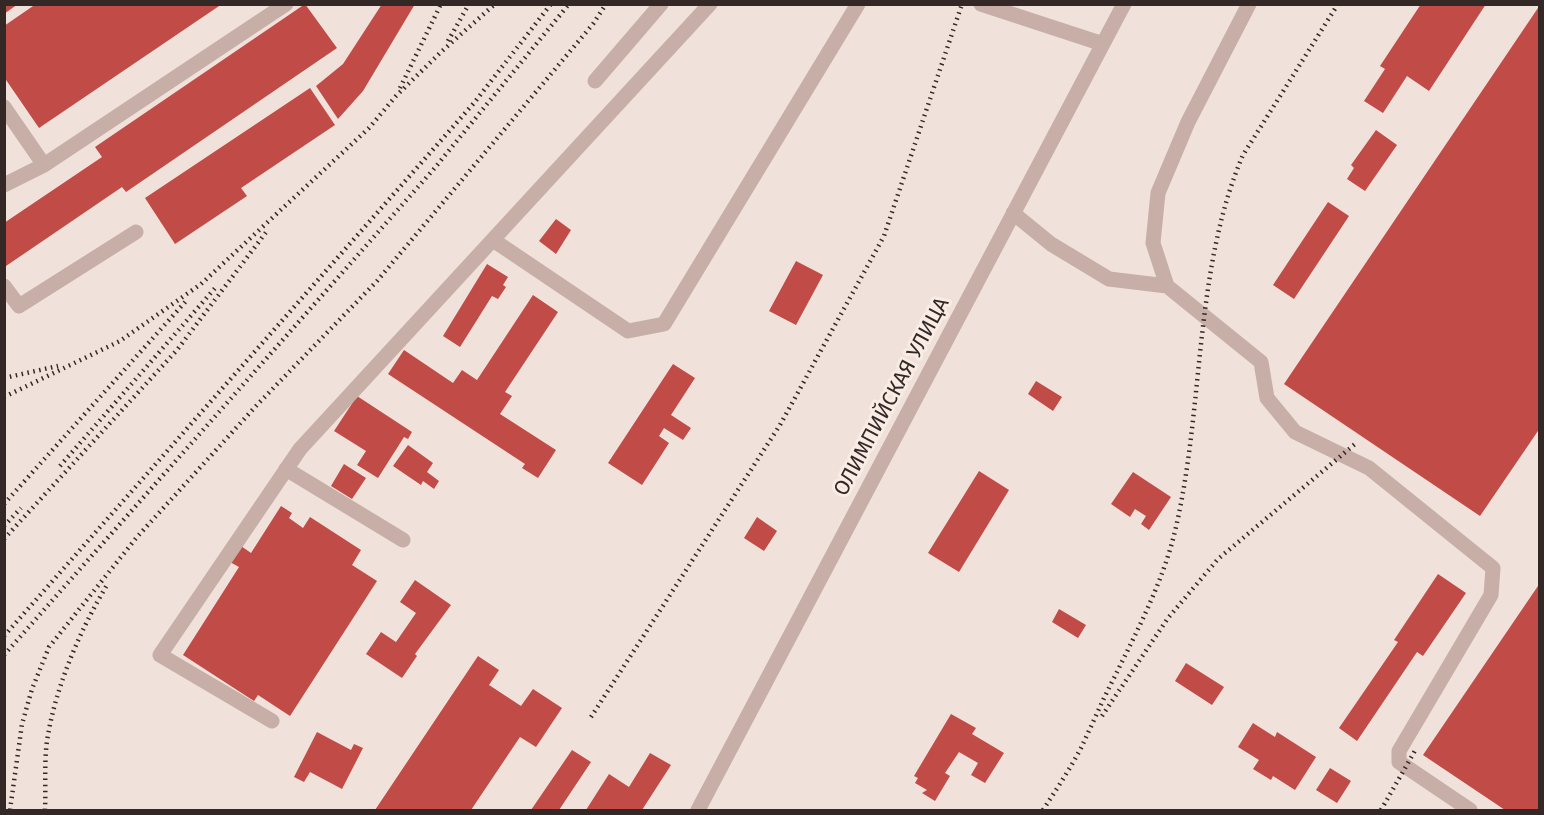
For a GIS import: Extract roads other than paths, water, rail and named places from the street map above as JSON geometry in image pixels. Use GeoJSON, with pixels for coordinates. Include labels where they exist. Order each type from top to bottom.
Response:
{"type":"FeatureCollection","features":[{"type":"Feature","properties":{"kind":"street"},"geometry":{"type":"LineString","coordinates":[[4,185],[44,165],[286,4]]}},
{"type":"Feature","properties":{"kind":"street"},"geometry":{"type":"LineString","coordinates":[[595,81],[661,4]]}},
{"type":"Feature","properties":{"kind":"street"},"geometry":{"type":"LineString","coordinates":[[272,721],[160,655],[300,448],[710,4]]}},
{"type":"Feature","properties":{"kind":"street"},"geometry":{"type":"LineString","coordinates":[[493,240],[628,331],[664,324],[858,4]]}},
{"type":"Feature","properties":{"kind":"street"},"geometry":{"type":"LineString","coordinates":[[981,4],[1103,44]]}},
{"type":"Feature","properties":{"kind":"street","name":"ОЛИМПИЙСКАЯ УЛИЦА"},"geometry":{"type":"LineString","coordinates":[[698,810],[1124,4]]}},
{"type":"Feature","properties":{"kind":"street"},"geometry":{"type":"LineString","coordinates":[[1167,286],[1153,243],[1158,193],[1188,122],[1249,4]]}},
{"type":"Feature","properties":{"kind":"street"},"geometry":{"type":"LineString","coordinates":[[4,107],[44,165]]}},
{"type":"Feature","properties":{"kind":"street"},"geometry":{"type":"LineString","coordinates":[[1013,213],[1051,244],[1109,279],[1167,286],[1261,362],[1267,398],[1295,432],[1369,468],[1493,568],[1491,595],[1398,751],[1399,762],[1470,810]]}},
{"type":"Feature","properties":{"kind":"street"},"geometry":{"type":"LineString","coordinates":[[4,286],[19,306],[136,232]]}},
{"type":"Feature","properties":{"kind":"street"},"geometry":{"type":"LineString","coordinates":[[286,469],[403,540]]}},
{"type":"Feature","properties":{"kind":"railway"},"geometry":{"type":"LineString","coordinates":[[400,88],[441,4]]}},
{"type":"Feature","properties":{"kind":"railway"},"geometry":{"type":"LineString","coordinates":[[448,41],[469,4]]}},
{"type":"Feature","properties":{"kind":"railway"},"geometry":{"type":"LineString","coordinates":[[4,397],[120,341],[201,284],[369,128],[396,96],[495,4]]}},
{"type":"Feature","properties":{"kind":"railway"},"geometry":{"type":"LineString","coordinates":[[4,636],[474,103],[551,4]]}},
{"type":"Feature","properties":{"kind":"railway"},"geometry":{"type":"LineString","coordinates":[[4,655],[433,170],[569,4]]}},
{"type":"Feature","properties":{"kind":"railway"},"geometry":{"type":"LineString","coordinates":[[10,810],[22,724],[32,689],[49,647],[137,537],[256,406],[377,281],[593,24],[606,4]]}},
{"type":"Feature","properties":{"kind":"railway"},"geometry":{"type":"LineString","coordinates":[[591,717],[780,425],[884,236],[962,4]]}},
{"type":"Feature","properties":{"kind":"railway"},"geometry":{"type":"LineString","coordinates":[[1043,810],[1081,748],[1150,604],[1171,547],[1185,481],[1208,291],[1216,244],[1227,199],[1243,155],[1338,4]]}},
{"type":"Feature","properties":{"kind":"railway"},"geometry":{"type":"LineString","coordinates":[[4,539],[177,350],[267,231]]}},
{"type":"Feature","properties":{"kind":"railway"},"geometry":{"type":"LineString","coordinates":[[60,466],[216,287]]}},
{"type":"Feature","properties":{"kind":"railway"},"geometry":{"type":"LineString","coordinates":[[4,504],[187,300]]}},
{"type":"Feature","properties":{"kind":"railway"},"geometry":{"type":"LineString","coordinates":[[4,378],[58,366]]}},
{"type":"Feature","properties":{"kind":"railway"},"geometry":{"type":"LineString","coordinates":[[1102,716],[1168,618],[1218,559],[1355,444]]}},
{"type":"Feature","properties":{"kind":"railway"},"geometry":{"type":"LineString","coordinates":[[4,526],[21,508]]}},
{"type":"Feature","properties":{"kind":"railway"},"geometry":{"type":"LineString","coordinates":[[45,810],[46,749],[56,701],[78,640],[107,585]]}},
{"type":"Feature","properties":{"kind":"railway"},"geometry":{"type":"LineString","coordinates":[[1381,810],[1416,749]]}}]}
